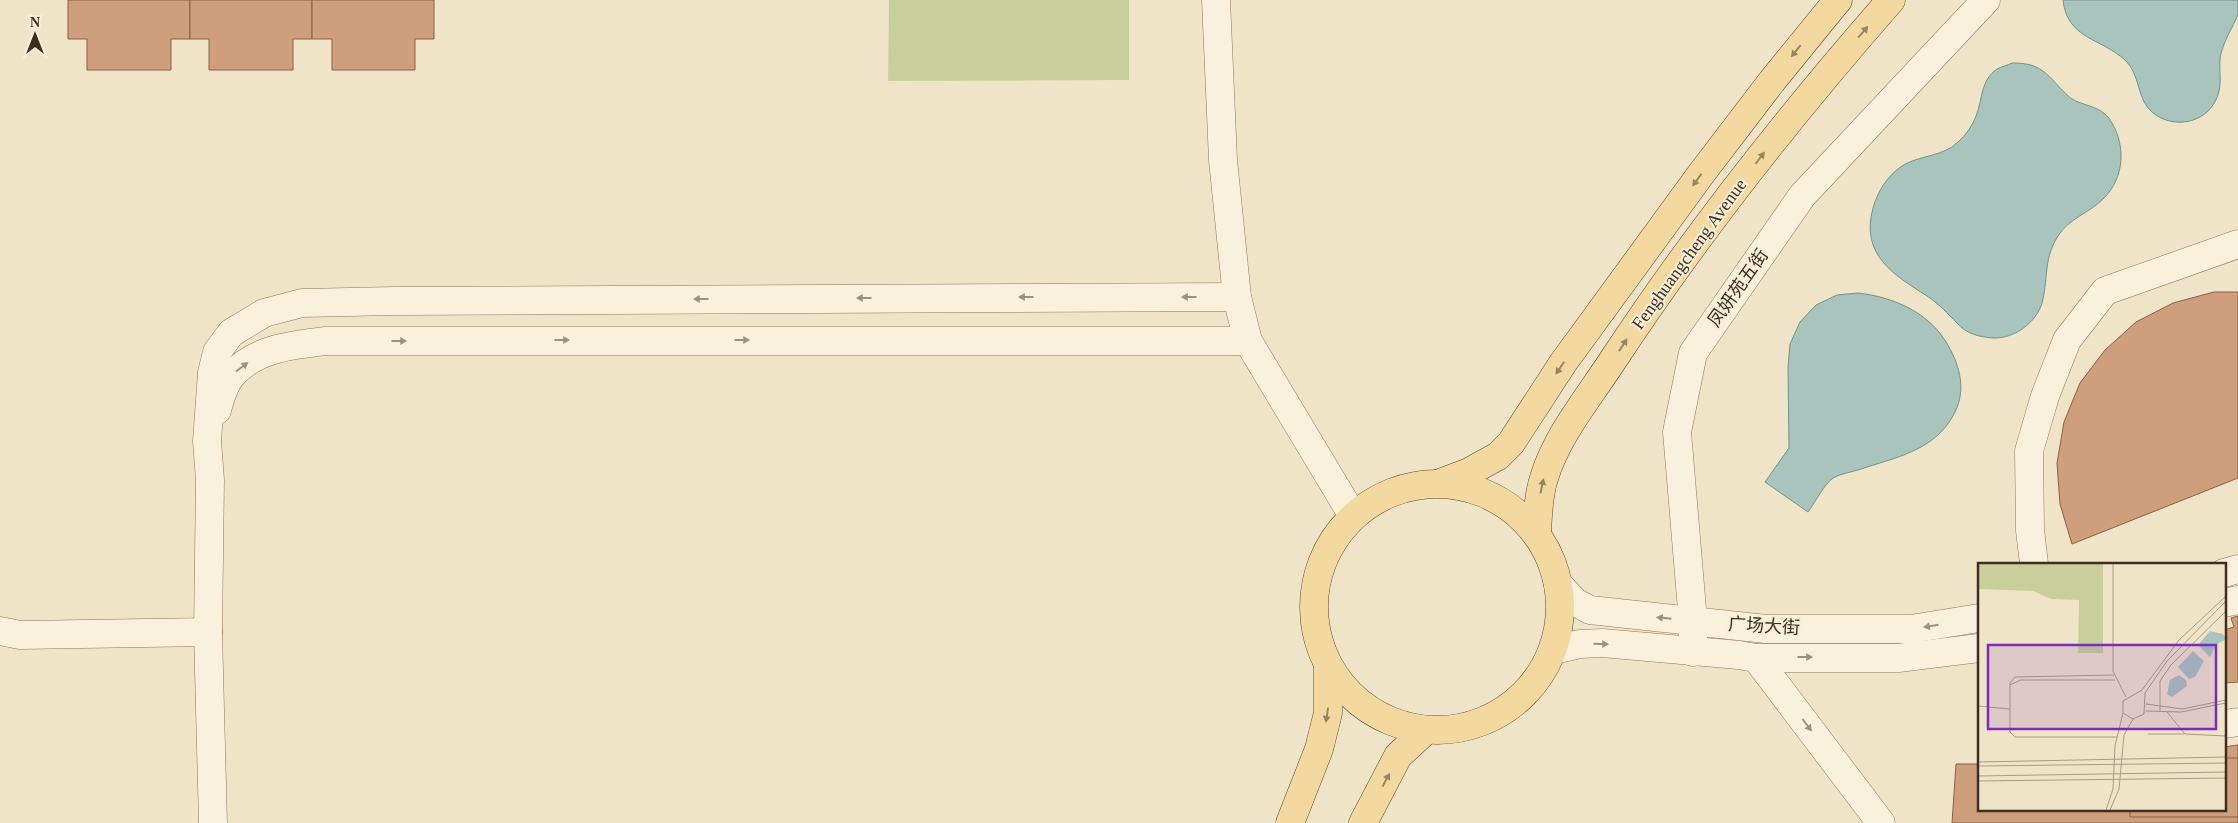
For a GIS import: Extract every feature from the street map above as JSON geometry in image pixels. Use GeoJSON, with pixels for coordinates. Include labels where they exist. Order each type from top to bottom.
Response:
{"type":"FeatureCollection","features":[{"type":"Feature","properties":{"kind":"main road"},"geometry":{"type":"LineString","coordinates":[[1437,484],[1469,472],[1491,460],[1511,443],[1563,363],[1701,174],[1772,81],[1838,0]]}},
{"type":"Feature","properties":{"kind":"main road","name":"Fenghuangcheng Avenue"},"geometry":{"type":"LineString","coordinates":[[1537,534],[1538,505],[1544,477],[1562,438],[1646,309],[1763,154],[1891,0]]}},
{"type":"Feature","properties":{"kind":"main road"},"geometry":{"type":"LineString","coordinates":[[1437,484],[1470,488],[1507,505],[1537,534],[1556,570],[1561,610],[1553,650],[1533,684],[1503,711],[1466,727],[1426,730],[1387,720],[1353,698],[1328,666],[1314,628],[1314,587],[1328,548],[1353,516],[1388,493],[1437,484]]}},
{"type":"Feature","properties":{"kind":"main road"},"geometry":{"type":"LineString","coordinates":[[1290,823],[1318,749],[1328,713],[1328,666]]}},
{"type":"Feature","properties":{"kind":"main road"},"geometry":{"type":"LineString","coordinates":[[1363,823],[1398,756],[1426,730]]}},
{"type":"Feature","properties":{"kind":"street"},"geometry":{"type":"LineString","coordinates":[[1216,0],[1223,160],[1237,297],[1248,341],[1353,516]]}},
{"type":"Feature","properties":{"kind":"street","name":"凤妍苑五街"},"geometry":{"type":"LineString","coordinates":[[1693,652],[1693,621],[1677,432],[1693,353],[1802,196],[1986,0]]}},
{"type":"Feature","properties":{"kind":"street"},"geometry":{"type":"LineString","coordinates":[[2034,563],[2030,530],[2029,451],[2045,396],[2067,340],[2105,291],[2238,244]]}},
{"type":"Feature","properties":{"kind":"street"},"geometry":{"type":"LineString","coordinates":[[213,823],[208,632],[210,480],[208,441],[212,373],[217,352],[231,333],[264,313],[302,303],[893,297],[1237,297]]}},
{"type":"Feature","properties":{"kind":"street"},"geometry":{"type":"LineString","coordinates":[[208,441],[222,393],[232,375],[257,356],[289,345],[326,341],[1248,341]]}},
{"type":"Feature","properties":{"kind":"street","name":"广场大街"},"geometry":{"type":"LineString","coordinates":[[1558,584],[1575,602],[1590,610],[1766,629],[1911,629],[1978,618]]}},
{"type":"Feature","properties":{"kind":"street"},"geometry":{"type":"LineString","coordinates":[[0,630],[20,635],[208,632]]}},
{"type":"Feature","properties":{"kind":"street","name":"广场大街"},"geometry":{"type":"LineString","coordinates":[[1553,650],[1580,644],[1602,643],[1693,652],[1739,654],[1756,658],[1898,658],[1978,648]]}},
{"type":"Feature","properties":{"kind":"street"},"geometry":{"type":"LineString","coordinates":[[1944,652],[1978,666]]}},
{"type":"Feature","properties":{"kind":"street"},"geometry":{"type":"LineString","coordinates":[[1756,658],[1881,823]]}},
{"type":"Feature","properties":{"kind":"green space"},"geometry":{"type":"Polygon","coordinates":[[[889,0],[1129,0],[1129,80],[888,81],[889,0]]]}},
{"type":"Feature","properties":{"kind":"water"},"geometry":{"type":"Polygon","coordinates":[[[2063,0],[2238,0],[2238,15],[2221,53],[2220,86],[2215,102],[2201,116],[2182,122],[2172,122],[2153,113],[2144,101],[2130,66],[2116,53],[2078,30],[2071,23],[2066,13],[2063,0]]]}},
{"type":"Feature","properties":{"kind":"water"},"geometry":{"type":"Polygon","coordinates":[[[2012,63],[2034,66],[2049,76],[2070,98],[2097,109],[2106,115],[2116,132],[2121,152],[2121,162],[2116,181],[2111,190],[2092,208],[2068,225],[2058,236],[2050,252],[2043,299],[2037,315],[2017,332],[2001,338],[1993,338],[1978,336],[1965,330],[1935,302],[1892,271],[1876,251],[1871,239],[1870,224],[1875,202],[1880,190],[1888,179],[1909,162],[1945,151],[1958,142],[1971,127],[1988,79],[1997,69],[2012,63]]]}},
{"type":"Feature","properties":{"kind":"water"},"geometry":{"type":"Polygon","coordinates":[[[1858,293],[1885,298],[1898,303],[1922,316],[1932,325],[1949,347],[1959,371],[1961,387],[1958,404],[1947,425],[1926,444],[1914,451],[1833,478],[1823,489],[1808,512],[1765,482],[1789,448],[1788,367],[1790,344],[1800,322],[1816,305],[1837,295],[1858,293]]]}},
{"type":"Feature","properties":{"kind":"building"},"geometry":{"type":"Polygon","coordinates":[[[68,0],[190,0],[190,39],[171,39],[171,70],[87,70],[87,39],[68,39],[68,0]]]}},
{"type":"Feature","properties":{"kind":"building"},"geometry":{"type":"Polygon","coordinates":[[[190,0],[312,0],[312,39],[293,39],[293,70],[209,70],[209,39],[190,39],[190,0]]]}},
{"type":"Feature","properties":{"kind":"building"},"geometry":{"type":"Polygon","coordinates":[[[312,0],[434,0],[434,39],[415,39],[415,70],[332,70],[332,39],[312,39],[312,0]]]}},
{"type":"Feature","properties":{"kind":"building"},"geometry":{"type":"Polygon","coordinates":[[[2214,292],[2238,292],[2238,478],[2072,544],[2060,504],[2057,463],[2064,422],[2080,383],[2105,350],[2136,322],[2173,303],[2214,292]]]}},
{"type":"Feature","properties":{"kind":"building"},"geometry":{"type":"Polygon","coordinates":[[[2238,616],[2238,682],[2226,683],[2226,629],[2234,627],[2231,618],[2238,616]]]}},
{"type":"Feature","properties":{"kind":"building"},"geometry":{"type":"Polygon","coordinates":[[[2238,745],[2238,823],[1952,823],[1956,764],[1978,764],[1978,810],[2226,810],[2226,747],[2238,745]]]}},
{"type":"Feature","properties":{"kind":"building"},"geometry":{"type":"Polygon","coordinates":[[[2226,758],[2238,758],[2238,817],[2130,817],[2130,810],[2226,810],[2226,758]]]}}]}
